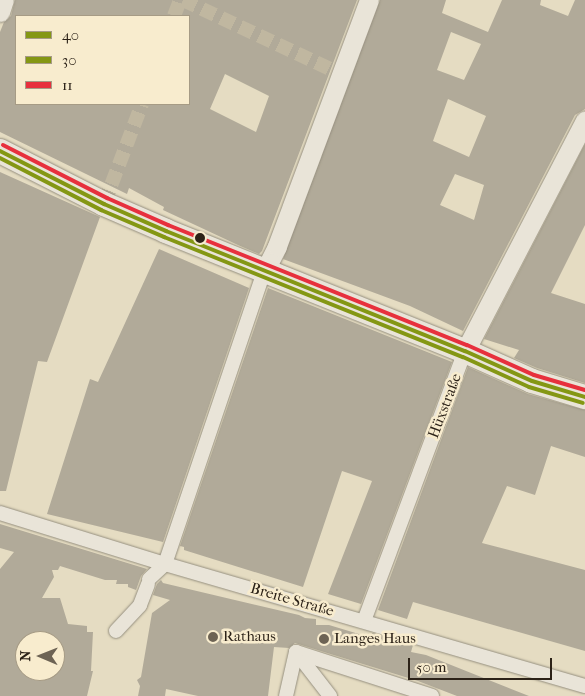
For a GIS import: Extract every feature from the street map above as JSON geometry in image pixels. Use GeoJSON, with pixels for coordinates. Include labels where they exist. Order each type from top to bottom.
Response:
{"type":"FeatureCollection","features":[{"type":"Feature","properties":{"kind":"street"},"geometry":{"type":"LineString","coordinates":[[0,12],[4,0]]}},
{"type":"Feature","properties":{"kind":"street"},"geometry":{"type":"LineString","coordinates":[[116,631],[140,604],[149,581],[165,564],[264,272],[277,246],[370,0]]}},
{"type":"Feature","properties":{"kind":"street","name":"Hüxstraße"},"geometry":{"type":"LineString","coordinates":[[364,621],[465,351],[585,120]]}},
{"type":"Feature","properties":{"kind":"street"},"geometry":{"type":"LineString","coordinates":[[0,152],[104,204],[264,272],[465,351],[532,381],[585,397]]}},
{"type":"Feature","properties":{"kind":"street","name":"Breite Straße"},"geometry":{"type":"LineString","coordinates":[[0,513],[165,564],[585,686]]}},
{"type":"Feature","properties":{"kind":"street"},"geometry":{"type":"LineString","coordinates":[[286,696],[296,652]]}},
{"type":"Feature","properties":{"kind":"street"},"geometry":{"type":"LineString","coordinates":[[296,652],[330,696]]}},
{"type":"Feature","properties":{"kind":"street"},"geometry":{"type":"LineString","coordinates":[[296,652],[432,696]]}},
{"type":"Feature","properties":{"kind":"building"},"geometry":{"type":"Polygon","coordinates":[[[15,0],[357,0],[262,251],[259,254],[163,210],[164,207],[129,188],[127,194],[0,132],[0,32],[4,22],[11,16],[15,0]],[[225,74],[210,109],[256,132],[269,96],[225,74]]]}},
{"type":"Feature","properties":{"kind":"building"},"geometry":{"type":"Polygon","coordinates":[[[380,0],[446,0],[442,13],[488,32],[502,0],[541,0],[540,5],[568,16],[575,0],[585,0],[585,109],[575,115],[463,331],[410,306],[283,259],[380,0]],[[451,32],[437,70],[464,80],[481,44],[451,32]],[[448,99],[433,141],[469,157],[486,116],[448,99]],[[455,174],[440,205],[474,220],[484,185],[455,174]]]}},
{"type":"Feature","properties":{"kind":"building"},"geometry":{"type":"Polygon","coordinates":[[[585,144],[585,225],[551,293],[585,304],[585,383],[537,368],[514,358],[519,350],[484,339],[585,144]]]}},
{"type":"Feature","properties":{"kind":"building"},"geometry":{"type":"Polygon","coordinates":[[[0,172],[100,217],[47,362],[38,361],[6,491],[0,491],[0,172]]]}},
{"type":"Feature","properties":{"kind":"building"},"geometry":{"type":"Polygon","coordinates":[[[159,249],[249,288],[163,542],[47,514],[90,379],[98,382],[159,249]]]}},
{"type":"Feature","properties":{"kind":"building"},"geometry":{"type":"Polygon","coordinates":[[[268,288],[452,362],[361,604],[328,594],[372,481],[342,471],[303,587],[184,550],[184,547],[180,546],[268,288]]]}},
{"type":"Feature","properties":{"kind":"building"},"geometry":{"type":"Polygon","coordinates":[[[468,367],[528,394],[585,410],[585,457],[551,446],[535,495],[507,486],[482,543],[585,570],[585,651],[413,602],[407,619],[378,610],[468,367]]]}},
{"type":"Feature","properties":{"kind":"building"},"geometry":{"type":"Polygon","coordinates":[[[0,524],[147,569],[141,576],[136,590],[128,587],[128,584],[116,584],[117,580],[105,580],[60,566],[58,570],[52,570],[54,577],[42,598],[60,598],[68,624],[87,626],[87,632],[93,632],[91,671],[93,671],[87,696],[0,696],[0,569],[14,552],[0,548],[0,524]]]}},
{"type":"Feature","properties":{"kind":"building","name":"Rathaus"},"geometry":{"type":"Polygon","coordinates":[[[161,580],[163,583],[305,618],[316,619],[316,625],[329,625],[372,638],[372,633],[413,645],[411,652],[426,655],[529,696],[457,696],[418,681],[295,643],[289,648],[274,647],[268,696],[198,696],[166,689],[165,696],[138,696],[140,686],[137,680],[141,677],[152,613],[170,600],[153,595],[157,584],[161,580]]]}},
{"type":"Feature","properties":{"kind":"tunnel"},"geometry":{"type":"LineString","coordinates":[[174,15],[180,0]]}},
{"type":"Feature","properties":{"kind":"tunnel"},"geometry":{"type":"LineString","coordinates":[[183,0],[341,74]]}},
{"type":"Feature","properties":{"kind":"tunnel"},"geometry":{"type":"LineString","coordinates":[[104,204],[142,105]]}},
{"type":"Feature","properties":{"kind":"transit line","name":"11"},"geometry":{"type":"LineString","coordinates":[[3,145],[107,198],[168,225],[467,345],[534,375],[585,390]]}},
{"type":"Feature","properties":{"kind":"transit line","name":"40"},"geometry":{"type":"LineString","coordinates":[[0,151],[104,204],[166,231],[465,351],[532,381],[585,397]]}},
{"type":"Feature","properties":{"kind":"transit line","name":"30"},"geometry":{"type":"LineString","coordinates":[[0,158],[101,210],[164,237],[463,357],[529,387],[583,403]]}},
{"type":"Feature","properties":{"kind":"place","name":"Rathaus"},"geometry":{"type":"Point","coordinates":[213,637]}},
{"type":"Feature","properties":{"kind":"place","name":"Langes Haus"},"geometry":{"type":"Point","coordinates":[324,639]}}]}
